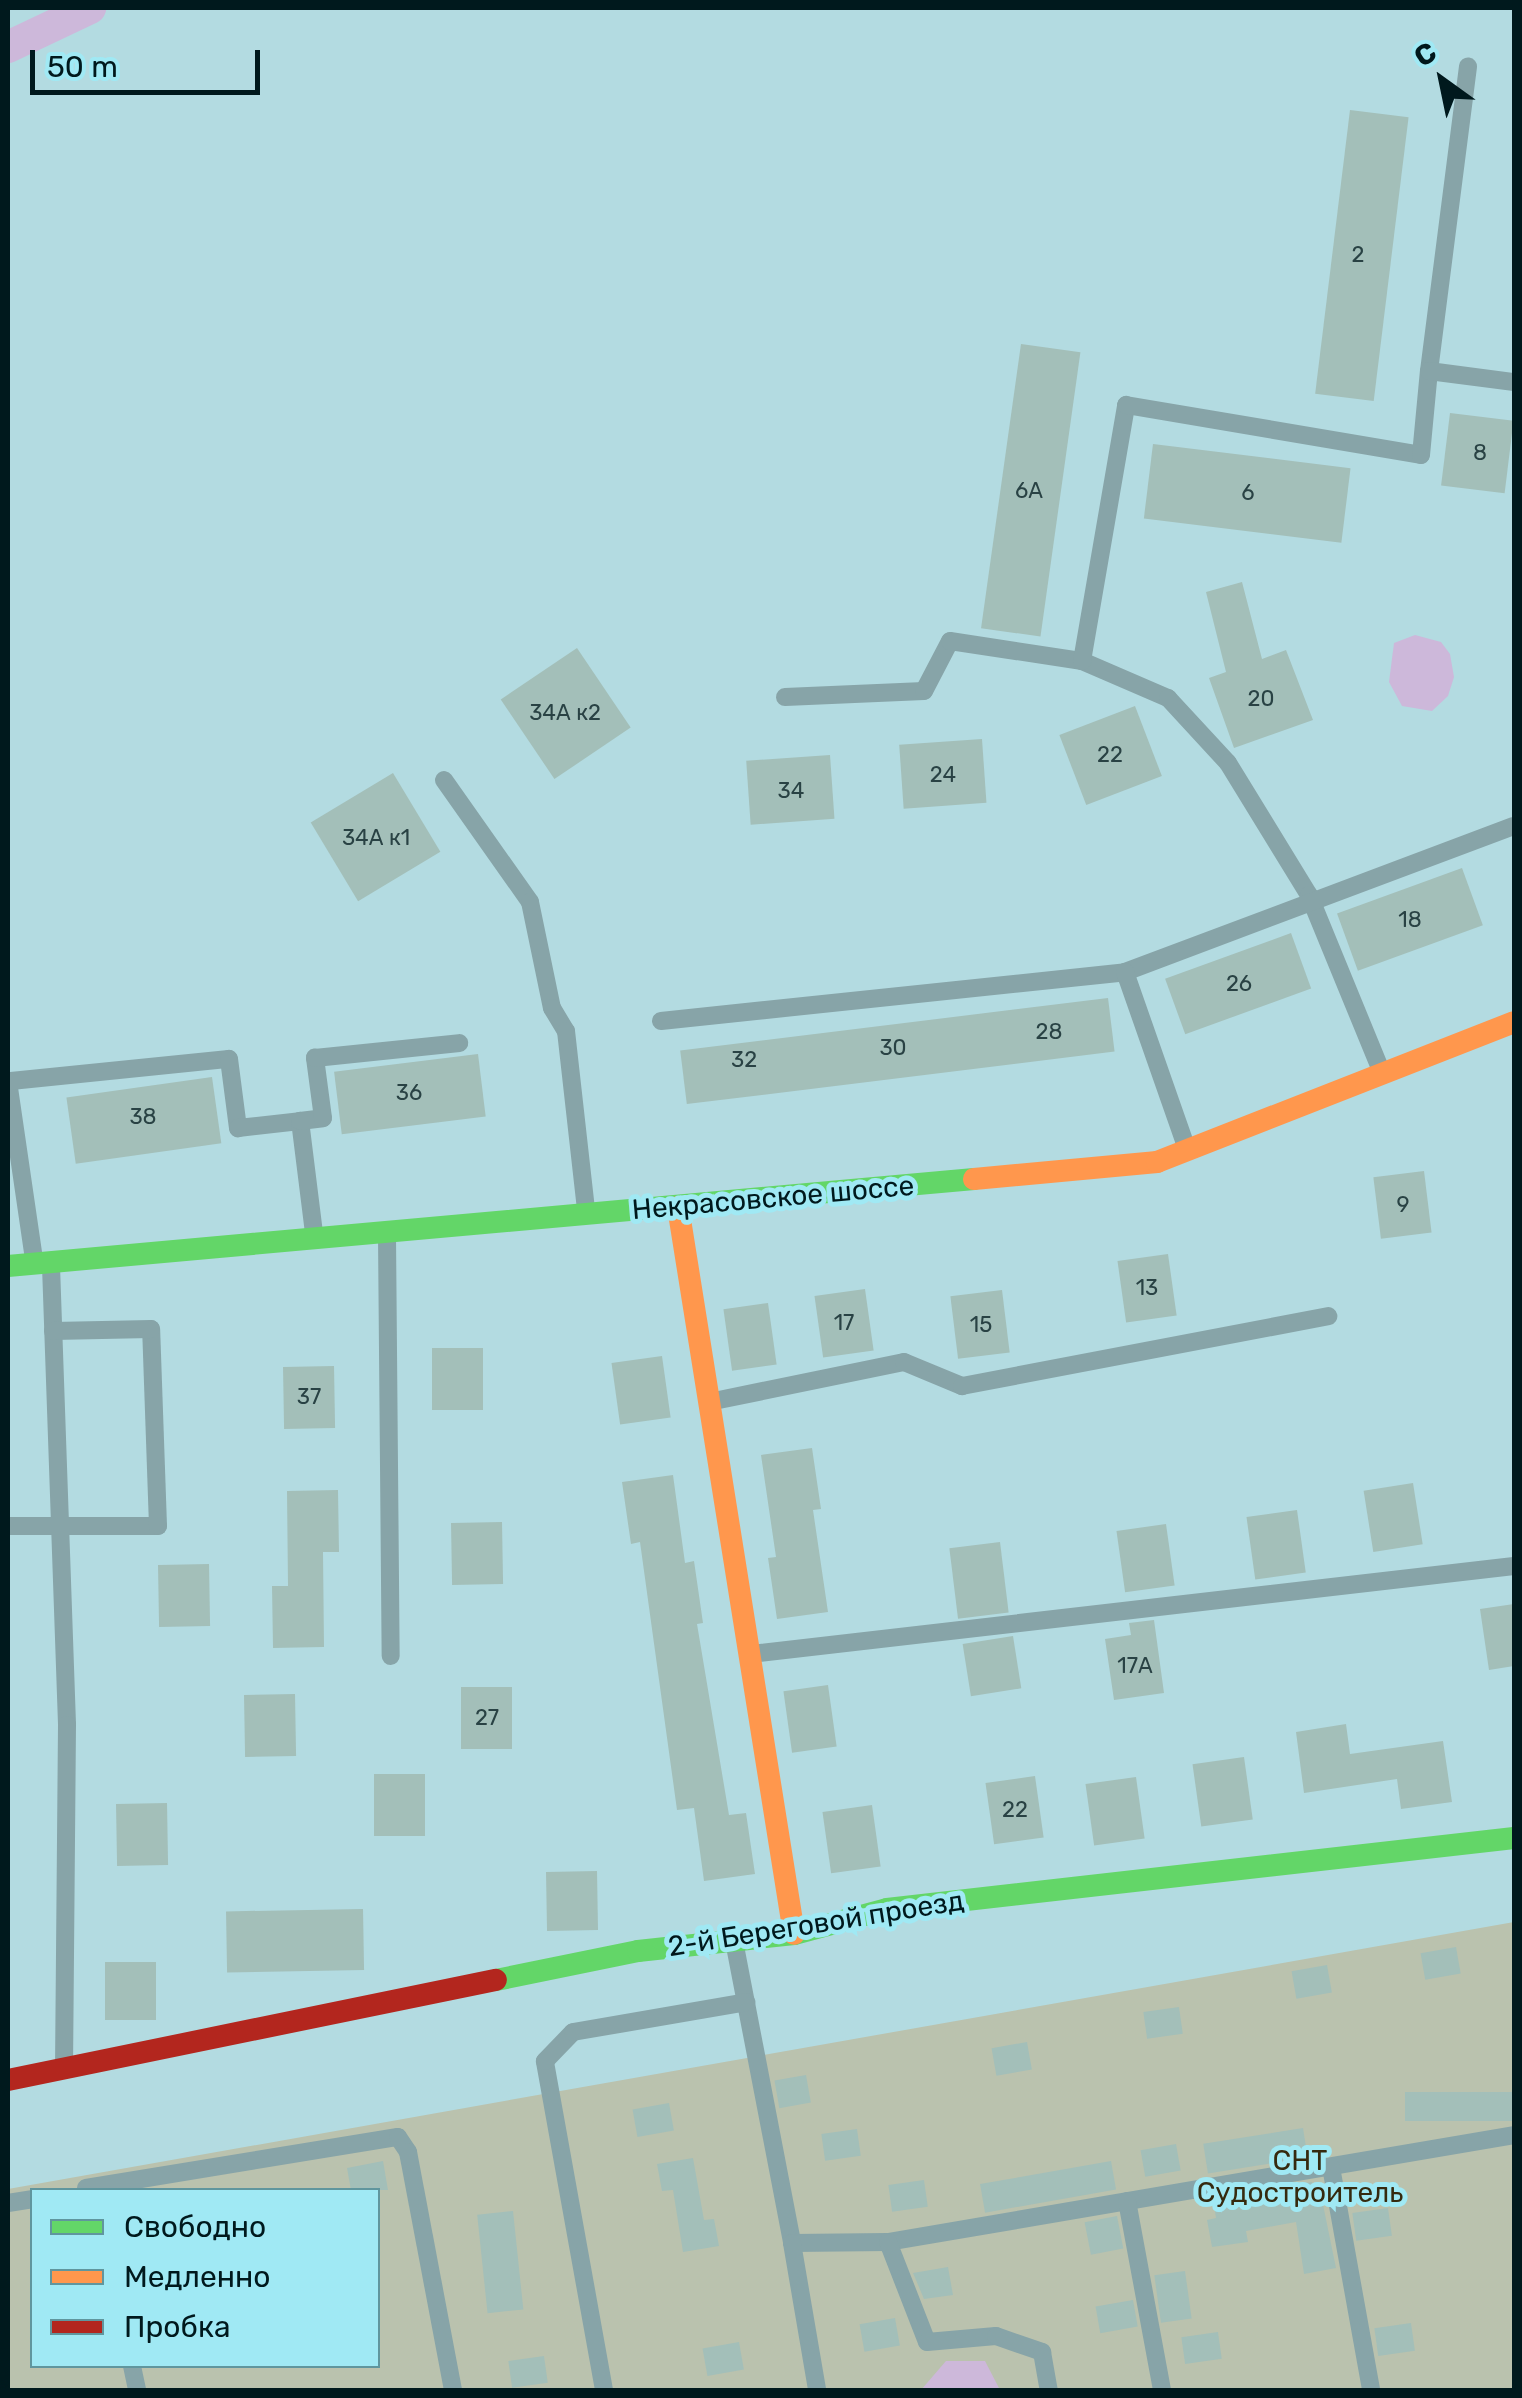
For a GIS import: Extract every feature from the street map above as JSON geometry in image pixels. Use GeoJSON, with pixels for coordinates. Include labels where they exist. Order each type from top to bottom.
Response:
{"type":"FeatureCollection","features":[{"type":"Feature","properties":{"kind":"street","name":"Некрасовское шоссе"},"geometry":{"type":"LineString","coordinates":[[8,1266],[1158,1162],[1514,1022]]}},
{"type":"Feature","properties":{"kind":"street"},"geometry":{"type":"LineString","coordinates":[[678,1207],[794,1934]]}},
{"type":"Feature","properties":{"kind":"street","name":"2-й Береговой проезд"},"geometry":{"type":"LineString","coordinates":[[8,2080],[64,2065],[638,1951],[794,1934],[887,1909],[1514,1838]]}},
{"type":"Feature","properties":{"kind":"lane"},"geometry":{"type":"LineString","coordinates":[[1082,661],[1126,405],[1421,455],[1468,66]]}},
{"type":"Feature","properties":{"kind":"lane"},"geometry":{"type":"LineString","coordinates":[[1429,372],[1514,382]]}},
{"type":"Feature","properties":{"kind":"lane"},"geometry":{"type":"LineString","coordinates":[[784,697],[924,691],[950,641],[1082,661],[1168,698],[1228,762],[1312,903],[1382,1073]]}},
{"type":"Feature","properties":{"kind":"lane"},"geometry":{"type":"LineString","coordinates":[[444,780],[530,902],[552,1008],[566,1031],[587,1215]]}},
{"type":"Feature","properties":{"kind":"lane"},"geometry":{"type":"LineString","coordinates":[[661,1021],[1125,972],[1514,826]]}},
{"type":"Feature","properties":{"kind":"lane"},"geometry":{"type":"LineString","coordinates":[[1125,972],[1187,1150]]}},
{"type":"Feature","properties":{"kind":"lane"},"geometry":{"type":"LineString","coordinates":[[64,2065],[68,1725],[53,1331],[9,1081],[229,1059],[238,1128],[323,1118],[315,1058],[459,1044]]}},
{"type":"Feature","properties":{"kind":"lane"},"geometry":{"type":"LineString","coordinates":[[300,1121],[314,1239]]}},
{"type":"Feature","properties":{"kind":"lane"},"geometry":{"type":"LineString","coordinates":[[387,1232],[391,1656]]}},
{"type":"Feature","properties":{"kind":"lane"},"geometry":{"type":"LineString","coordinates":[[710,1402],[904,1362],[962,1386],[1328,1316]]}},
{"type":"Feature","properties":{"kind":"lane"},"geometry":{"type":"LineString","coordinates":[[8,1526],[158,1526],[151,1329],[53,1331]]}},
{"type":"Feature","properties":{"kind":"lane"},"geometry":{"type":"LineString","coordinates":[[751,1654],[1514,1566]]}},
{"type":"Feature","properties":{"kind":"lane"},"geometry":{"type":"LineString","coordinates":[[734,1940],[817,2390]]}},
{"type":"Feature","properties":{"kind":"lane"},"geometry":{"type":"LineString","coordinates":[[604,2390],[545,2061],[573,2032],[746,2002]]}},
{"type":"Feature","properties":{"kind":"lane"},"geometry":{"type":"LineString","coordinates":[[792,2243],[888,2242],[1514,2135]]}},
{"type":"Feature","properties":{"kind":"lane"},"geometry":{"type":"LineString","coordinates":[[95,2188],[398,2136],[408,2152],[453,2390]]}},
{"type":"Feature","properties":{"kind":"lane"},"geometry":{"type":"LineString","coordinates":[[1331,2166],[1370,2390]]}},
{"type":"Feature","properties":{"kind":"lane"},"geometry":{"type":"LineString","coordinates":[[1127,2202],[1162,2390]]}},
{"type":"Feature","properties":{"kind":"lane"},"geometry":{"type":"LineString","coordinates":[[888,2242],[926,2342],[996,2336],[1042,2352],[1049,2390]]}},
{"type":"Feature","properties":{"kind":"green space","name":"СНТ Судостроитель"},"geometry":{"type":"Polygon","coordinates":[[[1514,1922],[1514,2390],[8,2390],[8,2189],[1514,1922]]]}},
{"type":"Feature","properties":{"kind":"shaded area"},"geometry":{"type":"Polygon","coordinates":[[[1415,635],[1441,642],[1450,654],[1454,677],[1448,696],[1432,711],[1402,706],[1389,682],[1394,643],[1415,635]]]}},
{"type":"Feature","properties":{"kind":"shaded area"},"geometry":{"type":"Polygon","coordinates":[[[946,2361],[985,2361],[1000,2390],[921,2390],[946,2361]]]}},
{"type":"Feature","properties":{"kind":"building"},"geometry":{"type":"Polygon","coordinates":[[[1350,110],[1409,117],[1374,401],[1315,394],[1350,110]]]}},
{"type":"Feature","properties":{"kind":"building"},"geometry":{"type":"Polygon","coordinates":[[[1021,344],[1080,352],[1040,637],[981,628],[1021,344]]]}},
{"type":"Feature","properties":{"kind":"building"},"geometry":{"type":"Polygon","coordinates":[[[1450,413],[1514,421],[1505,493],[1441,485],[1450,413]]]}},
{"type":"Feature","properties":{"kind":"building"},"geometry":{"type":"Polygon","coordinates":[[[1153,444],[1351,468],[1341,543],[1144,518],[1153,444]]]}},
{"type":"Feature","properties":{"kind":"building"},"geometry":{"type":"Polygon","coordinates":[[[1242,582],[1262,659],[1286,650],[1313,720],[1234,748],[1209,678],[1226,672],[1206,592],[1242,582]]]}},
{"type":"Feature","properties":{"kind":"building"},"geometry":{"type":"Polygon","coordinates":[[[577,648],[631,728],[554,779],[501,699],[577,648]]]}},
{"type":"Feature","properties":{"kind":"building"},"geometry":{"type":"Polygon","coordinates":[[[1135,706],[1162,776],[1086,805],[1059,735],[1135,706]]]}},
{"type":"Feature","properties":{"kind":"building"},"geometry":{"type":"Polygon","coordinates":[[[982,739],[986,803],[904,809],[899,745],[982,739]]]}},
{"type":"Feature","properties":{"kind":"building"},"geometry":{"type":"Polygon","coordinates":[[[830,755],[834,819],[751,825],[746,761],[830,755]]]}},
{"type":"Feature","properties":{"kind":"building"},"geometry":{"type":"Polygon","coordinates":[[[393,773],[440,852],[358,901],[311,822],[393,773]]]}},
{"type":"Feature","properties":{"kind":"building"},"geometry":{"type":"Polygon","coordinates":[[[1462,868],[1483,925],[1358,971],[1337,913],[1462,868]]]}},
{"type":"Feature","properties":{"kind":"building"},"geometry":{"type":"Polygon","coordinates":[[[1291,933],[1311,988],[1185,1034],[1165,979],[1291,933]]]}},
{"type":"Feature","properties":{"kind":"building"},"geometry":{"type":"Polygon","coordinates":[[[1108,998],[1115,1052],[687,1104],[680,1051],[1108,998]]]}},
{"type":"Feature","properties":{"kind":"building"},"geometry":{"type":"Polygon","coordinates":[[[478,1054],[486,1117],[342,1134],[334,1072],[478,1054]]]}},
{"type":"Feature","properties":{"kind":"building"},"geometry":{"type":"Polygon","coordinates":[[[212,1077],[221,1143],[76,1164],[66,1097],[212,1077]]]}},
{"type":"Feature","properties":{"kind":"building"},"geometry":{"type":"Polygon","coordinates":[[[1424,1171],[1432,1233],[1381,1239],[1373,1177],[1424,1171]]]}},
{"type":"Feature","properties":{"kind":"building"},"geometry":{"type":"Polygon","coordinates":[[[1168,1254],[1177,1315],[1126,1322],[1117,1261],[1168,1254]]]}},
{"type":"Feature","properties":{"kind":"building"},"geometry":{"type":"Polygon","coordinates":[[[865,1289],[874,1350],[823,1357],[814,1296],[865,1289]]]}},
{"type":"Feature","properties":{"kind":"building"},"geometry":{"type":"Polygon","coordinates":[[[1002,1290],[1010,1353],[958,1359],[950,1296],[1002,1290]]]}},
{"type":"Feature","properties":{"kind":"building"},"geometry":{"type":"Polygon","coordinates":[[[768,1303],[777,1364],[732,1371],[723,1309],[768,1303]]]}},
{"type":"Feature","properties":{"kind":"building"},"geometry":{"type":"Polygon","coordinates":[[[432,1348],[483,1348],[483,1410],[432,1410],[432,1348]]]}},
{"type":"Feature","properties":{"kind":"building"},"geometry":{"type":"Polygon","coordinates":[[[662,1356],[671,1417],[620,1424],[611,1363],[662,1356]]]}},
{"type":"Feature","properties":{"kind":"building"},"geometry":{"type":"Polygon","coordinates":[[[334,1366],[335,1428],[284,1429],[283,1367],[334,1366]]]}},
{"type":"Feature","properties":{"kind":"building"},"geometry":{"type":"Polygon","coordinates":[[[812,1448],[821,1509],[813,1510],[828,1612],[777,1619],[768,1558],[776,1557],[761,1455],[812,1448]]]}},
{"type":"Feature","properties":{"kind":"building"},"geometry":{"type":"Polygon","coordinates":[[[673,1475],[685,1563],[694,1561],[703,1623],[697,1624],[729,1815],[746,1813],[755,1874],[704,1881],[694,1808],[677,1810],[640,1542],[631,1544],[622,1482],[673,1475]]]}},
{"type":"Feature","properties":{"kind":"building"},"geometry":{"type":"Polygon","coordinates":[[[1413,1483],[1423,1544],[1373,1552],[1364,1491],[1413,1483]]]}},
{"type":"Feature","properties":{"kind":"building"},"geometry":{"type":"Polygon","coordinates":[[[338,1490],[339,1552],[323,1552],[324,1647],[273,1648],[272,1586],[288,1586],[287,1491],[338,1490]]]}},
{"type":"Feature","properties":{"kind":"building"},"geometry":{"type":"Polygon","coordinates":[[[1297,1510],[1306,1572],[1255,1579],[1246,1517],[1297,1510]]]}},
{"type":"Feature","properties":{"kind":"building"},"geometry":{"type":"Polygon","coordinates":[[[502,1522],[503,1584],[452,1585],[451,1523],[502,1522]]]}},
{"type":"Feature","properties":{"kind":"building"},"geometry":{"type":"Polygon","coordinates":[[[1166,1524],[1175,1585],[1125,1592],[1116,1531],[1166,1524]]]}},
{"type":"Feature","properties":{"kind":"building"},"geometry":{"type":"Polygon","coordinates":[[[1000,1542],[1009,1612],[958,1619],[949,1548],[1000,1542]]]}},
{"type":"Feature","properties":{"kind":"building"},"geometry":{"type":"Polygon","coordinates":[[[209,1564],[210,1626],[159,1627],[158,1565],[209,1564]]]}},
{"type":"Feature","properties":{"kind":"building"},"geometry":{"type":"Polygon","coordinates":[[[1514,1604],[1514,1666],[1489,1670],[1480,1609],[1514,1604]]]}},
{"type":"Feature","properties":{"kind":"building"},"geometry":{"type":"Polygon","coordinates":[[[1154,1620],[1164,1693],[1114,1700],[1105,1639],[1131,1635],[1129,1623],[1154,1620]]]}},
{"type":"Feature","properties":{"kind":"building"},"geometry":{"type":"Polygon","coordinates":[[[1013,1636],[1021,1688],[971,1696],[963,1644],[1013,1636]]]}},
{"type":"Feature","properties":{"kind":"building"},"geometry":{"type":"Polygon","coordinates":[[[828,1685],[837,1746],[792,1753],[783,1691],[828,1685]]]}},
{"type":"Feature","properties":{"kind":"building"},"geometry":{"type":"Polygon","coordinates":[[[461,1687],[512,1687],[512,1749],[461,1749],[461,1687]]]}},
{"type":"Feature","properties":{"kind":"building"},"geometry":{"type":"Polygon","coordinates":[[[295,1694],[296,1756],[245,1757],[244,1695],[295,1694]]]}},
{"type":"Feature","properties":{"kind":"building"},"geometry":{"type":"Polygon","coordinates":[[[1346,1724],[1350,1754],[1443,1741],[1452,1802],[1401,1809],[1397,1779],[1304,1793],[1296,1732],[1346,1724]]]}},
{"type":"Feature","properties":{"kind":"building"},"geometry":{"type":"Polygon","coordinates":[[[1244,1757],[1253,1819],[1201,1827],[1193,1764],[1244,1757]]]}},
{"type":"Feature","properties":{"kind":"building"},"geometry":{"type":"Polygon","coordinates":[[[374,1774],[425,1774],[425,1836],[374,1836],[374,1774]]]}},
{"type":"Feature","properties":{"kind":"building"},"geometry":{"type":"Polygon","coordinates":[[[1035,1776],[1044,1837],[994,1844],[985,1783],[1035,1776]]]}},
{"type":"Feature","properties":{"kind":"building"},"geometry":{"type":"Polygon","coordinates":[[[1136,1777],[1145,1838],[1094,1845],[1085,1784],[1136,1777]]]}},
{"type":"Feature","properties":{"kind":"building"},"geometry":{"type":"Polygon","coordinates":[[[167,1803],[168,1865],[117,1866],[116,1804],[167,1803]]]}},
{"type":"Feature","properties":{"kind":"building"},"geometry":{"type":"Polygon","coordinates":[[[872,1805],[881,1866],[831,1873],[822,1812],[872,1805]]]}},
{"type":"Feature","properties":{"kind":"building"},"geometry":{"type":"Polygon","coordinates":[[[597,1871],[598,1930],[547,1931],[546,1872],[597,1871]]]}},
{"type":"Feature","properties":{"kind":"building"},"geometry":{"type":"Polygon","coordinates":[[[363,1909],[364,1970],[227,1972],[226,1911],[363,1909]]]}},
{"type":"Feature","properties":{"kind":"building"},"geometry":{"type":"Polygon","coordinates":[[[1456,1947],[1461,1974],[1425,1980],[1421,1953],[1456,1947]]]}},
{"type":"Feature","properties":{"kind":"building"},"geometry":{"type":"Polygon","coordinates":[[[105,1962],[156,1962],[156,2020],[105,2020],[105,1962]]]}},
{"type":"Feature","properties":{"kind":"building"},"geometry":{"type":"Polygon","coordinates":[[[1327,1965],[1332,1993],[1296,1999],[1292,1971],[1327,1965]]]}},
{"type":"Feature","properties":{"kind":"building"},"geometry":{"type":"Polygon","coordinates":[[[1179,2007],[1183,2034],[1147,2039],[1143,2012],[1179,2007]]]}},
{"type":"Feature","properties":{"kind":"building"},"geometry":{"type":"Polygon","coordinates":[[[1027,2042],[1032,2070],[996,2076],[992,2048],[1027,2042]]]}},
{"type":"Feature","properties":{"kind":"building"},"geometry":{"type":"Polygon","coordinates":[[[806,2075],[811,2103],[779,2108],[774,2081],[806,2075]]]}},
{"type":"Feature","properties":{"kind":"building"},"geometry":{"type":"Polygon","coordinates":[[[1405,2092],[1514,2092],[1514,2121],[1405,2121],[1405,2092]]]}},
{"type":"Feature","properties":{"kind":"building"},"geometry":{"type":"Polygon","coordinates":[[[669,2103],[674,2131],[637,2137],[633,2109],[669,2103]]]}},
{"type":"Feature","properties":{"kind":"building"},"geometry":{"type":"Polygon","coordinates":[[[1303,2128],[1308,2158],[1208,2173],[1203,2144],[1303,2128]]]}},
{"type":"Feature","properties":{"kind":"building"},"geometry":{"type":"Polygon","coordinates":[[[857,2129],[861,2156],[825,2161],[821,2134],[857,2129]]]}},
{"type":"Feature","properties":{"kind":"building"},"geometry":{"type":"Polygon","coordinates":[[[1176,2144],[1181,2171],[1145,2177],[1141,2150],[1176,2144]]]}},
{"type":"Feature","properties":{"kind":"building"},"geometry":{"type":"Polygon","coordinates":[[[693,2158],[704,2220],[714,2219],[719,2246],[683,2252],[673,2190],[662,2191],[657,2164],[693,2158]]]}},
{"type":"Feature","properties":{"kind":"building"},"geometry":{"type":"Polygon","coordinates":[[[383,2161],[388,2190],[351,2188],[347,2168],[383,2161]]]}},
{"type":"Feature","properties":{"kind":"building"},"geometry":{"type":"Polygon","coordinates":[[[1111,2161],[1116,2190],[985,2213],[980,2184],[1111,2161]]]}},
{"type":"Feature","properties":{"kind":"building"},"geometry":{"type":"Polygon","coordinates":[[[924,2180],[928,2207],[892,2212],[888,2185],[924,2180]]]}},
{"type":"Feature","properties":{"kind":"building"},"geometry":{"type":"Polygon","coordinates":[[[1312,2182],[1314,2191],[1320,2190],[1336,2268],[1304,2274],[1296,2222],[1246,2231],[1248,2242],[1212,2247],[1207,2220],[1216,2218],[1213,2199],[1312,2182]]]}},
{"type":"Feature","properties":{"kind":"building"},"geometry":{"type":"Polygon","coordinates":[[[1388,2208],[1392,2236],[1356,2241],[1352,2213],[1388,2208]]]}},
{"type":"Feature","properties":{"kind":"building"},"geometry":{"type":"Polygon","coordinates":[[[513,2211],[523,2309],[488,2313],[477,2215],[513,2211]]]}},
{"type":"Feature","properties":{"kind":"building"},"geometry":{"type":"Polygon","coordinates":[[[1117,2216],[1123,2248],[1091,2255],[1085,2222],[1117,2216]]]}},
{"type":"Feature","properties":{"kind":"building"},"geometry":{"type":"Polygon","coordinates":[[[948,2267],[953,2295],[924,2299],[913,2273],[948,2267]]]}},
{"type":"Feature","properties":{"kind":"building"},"geometry":{"type":"Polygon","coordinates":[[[1185,2271],[1192,2319],[1161,2323],[1154,2275],[1185,2271]]]}},
{"type":"Feature","properties":{"kind":"building"},"geometry":{"type":"Polygon","coordinates":[[[1133,2300],[1138,2327],[1100,2333],[1096,2307],[1133,2300]]]}},
{"type":"Feature","properties":{"kind":"building"},"geometry":{"type":"Polygon","coordinates":[[[895,2318],[900,2346],[864,2352],[860,2324],[895,2318]]]}},
{"type":"Feature","properties":{"kind":"building"},"geometry":{"type":"Polygon","coordinates":[[[1411,2323],[1415,2351],[1378,2356],[1374,2328],[1411,2323]]]}},
{"type":"Feature","properties":{"kind":"building"},"geometry":{"type":"Polygon","coordinates":[[[1218,2332],[1222,2359],[1185,2364],[1181,2337],[1218,2332]]]}},
{"type":"Feature","properties":{"kind":"building"},"geometry":{"type":"Polygon","coordinates":[[[739,2342],[744,2370],[707,2376],[703,2348],[739,2342]]]}},
{"type":"Feature","properties":{"kind":"building"},"geometry":{"type":"Polygon","coordinates":[[[544,2356],[548,2383],[512,2388],[508,2361],[544,2356]]]}},
{"type":"Feature","properties":{"kind":"waterway"},"geometry":{"type":"LineString","coordinates":[[8,47],[90,8]]}},
{"type":"Feature","properties":{"kind":"traffic: fast"},"geometry":{"type":"LineString","coordinates":[[8,1266],[974,1179]]}},
{"type":"Feature","properties":{"kind":"traffic: fast"},"geometry":{"type":"LineString","coordinates":[[496,1980],[638,1951],[794,1934],[887,1909],[1514,1838]]}},
{"type":"Feature","properties":{"kind":"traffic: slow"},"geometry":{"type":"LineString","coordinates":[[974,1179],[1157,1162],[1514,1022]]}},
{"type":"Feature","properties":{"kind":"traffic: slow"},"geometry":{"type":"LineString","coordinates":[[678,1207],[794,1934]]}},
{"type":"Feature","properties":{"kind":"traffic: jam"},"geometry":{"type":"LineString","coordinates":[[8,2080],[496,1980]]}}]}
